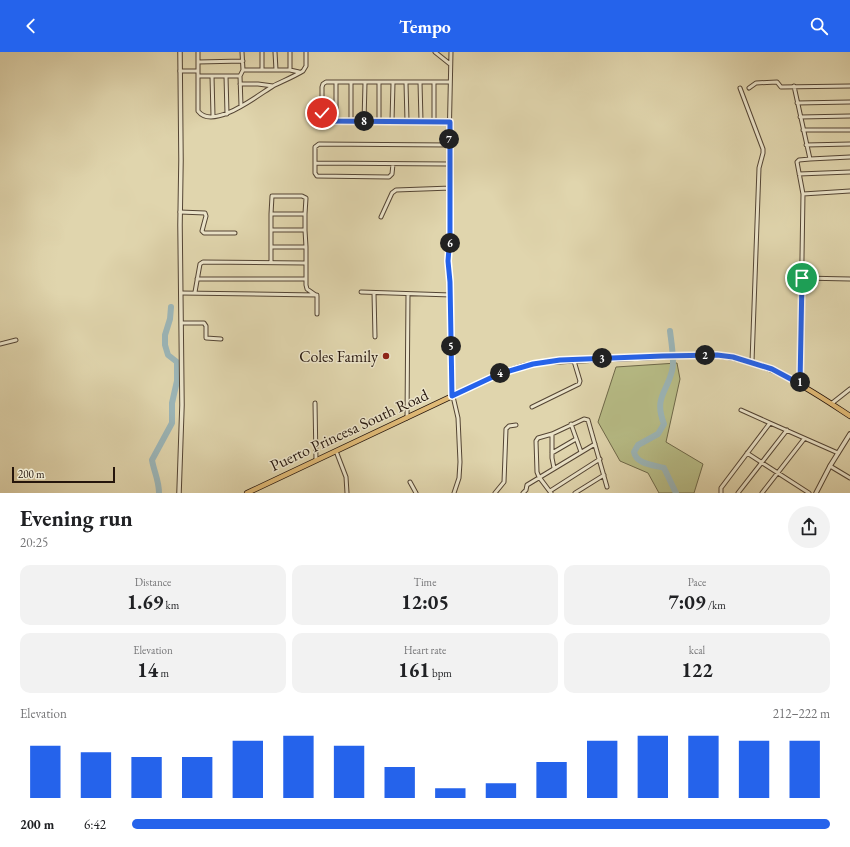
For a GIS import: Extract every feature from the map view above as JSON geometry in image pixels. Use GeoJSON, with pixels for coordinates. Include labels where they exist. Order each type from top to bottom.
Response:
{"type":"FeatureCollection","features":[{"type":"Feature","properties":{"kind":"main road","name":"Puerto Princesa South Road"},"geometry":{"type":"LineString","coordinates":[[247,493],[499,374],[523,366],[545,362],[573,359],[679,355],[717,355],[733,357],[777,371],[850,416]]}},
{"type":"Feature","properties":{"kind":"street"},"geometry":{"type":"LineString","coordinates":[[179,493],[182,406],[180,212],[182,160],[180,52]]}},
{"type":"Feature","properties":{"kind":"street"},"geometry":{"type":"LineString","coordinates":[[198,52],[198,111],[202,115],[213,116],[227,114],[306,68],[306,52]]}},
{"type":"Feature","properties":{"kind":"street"},"geometry":{"type":"LineString","coordinates":[[240,106],[240,76],[243,70],[242,52]]}},
{"type":"Feature","properties":{"kind":"street"},"geometry":{"type":"LineString","coordinates":[[262,52],[262,70]]}},
{"type":"Feature","properties":{"kind":"street"},"geometry":{"type":"LineString","coordinates":[[275,52],[276,70]]}},
{"type":"Feature","properties":{"kind":"street"},"geometry":{"type":"LineString","coordinates":[[290,52],[290,70]]}},
{"type":"Feature","properties":{"kind":"street"},"geometry":{"type":"LineString","coordinates":[[435,52],[450,64]]}},
{"type":"Feature","properties":{"kind":"street"},"geometry":{"type":"LineString","coordinates":[[451,52],[449,145],[451,188],[448,261],[451,295],[452,396],[458,418],[460,462],[459,478],[454,493]]}},
{"type":"Feature","properties":{"kind":"street"},"geometry":{"type":"LineString","coordinates":[[198,62],[243,61]]}},
{"type":"Feature","properties":{"kind":"street"},"geometry":{"type":"LineString","coordinates":[[243,70],[290,70],[300,72]]}},
{"type":"Feature","properties":{"kind":"street"},"geometry":{"type":"LineString","coordinates":[[180,71],[198,71]]}},
{"type":"Feature","properties":{"kind":"street"},"geometry":{"type":"LineString","coordinates":[[198,76],[240,76]]}},
{"type":"Feature","properties":{"kind":"street"},"geometry":{"type":"LineString","coordinates":[[212,76],[213,116]]}},
{"type":"Feature","properties":{"kind":"street"},"geometry":{"type":"LineString","coordinates":[[226,76],[227,114]]}},
{"type":"Feature","properties":{"kind":"street"},"geometry":{"type":"LineString","coordinates":[[450,82],[326,82],[322,87],[322,118],[326,121],[450,122]]}},
{"type":"Feature","properties":{"kind":"street"},"geometry":{"type":"LineString","coordinates":[[336,82],[336,121]]}},
{"type":"Feature","properties":{"kind":"street"},"geometry":{"type":"LineString","coordinates":[[351,82],[351,121]]}},
{"type":"Feature","properties":{"kind":"street"},"geometry":{"type":"LineString","coordinates":[[420,82],[421,121]]}},
{"type":"Feature","properties":{"kind":"street"},"geometry":{"type":"LineString","coordinates":[[434,82],[434,121]]}},
{"type":"Feature","properties":{"kind":"street"},"geometry":{"type":"LineString","coordinates":[[749,88],[756,83],[777,82],[781,86],[850,86]]}},
{"type":"Feature","properties":{"kind":"street"},"geometry":{"type":"LineString","coordinates":[[364,83],[364,122]]}},
{"type":"Feature","properties":{"kind":"street"},"geometry":{"type":"LineString","coordinates":[[379,83],[379,121]]}},
{"type":"Feature","properties":{"kind":"street"},"geometry":{"type":"LineString","coordinates":[[392,83],[392,122]]}},
{"type":"Feature","properties":{"kind":"street"},"geometry":{"type":"LineString","coordinates":[[406,83],[407,121]]}},
{"type":"Feature","properties":{"kind":"street"},"geometry":{"type":"LineString","coordinates":[[240,84],[273,86]]}},
{"type":"Feature","properties":{"kind":"street"},"geometry":{"type":"LineString","coordinates":[[794,86],[810,159]]}},
{"type":"Feature","properties":{"kind":"street"},"geometry":{"type":"LineString","coordinates":[[740,88],[764,151],[759,168],[752,362]]}},
{"type":"Feature","properties":{"kind":"street"},"geometry":{"type":"LineString","coordinates":[[797,103],[850,102]]}},
{"type":"Feature","properties":{"kind":"street"},"geometry":{"type":"LineString","coordinates":[[800,117],[850,116]]}},
{"type":"Feature","properties":{"kind":"street"},"geometry":{"type":"LineString","coordinates":[[803,130],[850,130]]}},
{"type":"Feature","properties":{"kind":"street"},"geometry":{"type":"LineString","coordinates":[[393,164],[392,174],[390,177],[319,177],[316,174],[315,147],[318,144],[449,145]]}},
{"type":"Feature","properties":{"kind":"street"},"geometry":{"type":"LineString","coordinates":[[806,145],[850,144]]}},
{"type":"Feature","properties":{"kind":"street"},"geometry":{"type":"LineString","coordinates":[[800,384],[803,194],[797,161],[850,157]]}},
{"type":"Feature","properties":{"kind":"street"},"geometry":{"type":"LineString","coordinates":[[316,163],[449,164]]}},
{"type":"Feature","properties":{"kind":"street"},"geometry":{"type":"LineString","coordinates":[[799,174],[850,172]]}},
{"type":"Feature","properties":{"kind":"street"},"geometry":{"type":"LineString","coordinates":[[381,217],[392,193],[396,190],[451,188]]}},
{"type":"Feature","properties":{"kind":"street"},"geometry":{"type":"LineString","coordinates":[[803,194],[850,191]]}},
{"type":"Feature","properties":{"kind":"street"},"geometry":{"type":"LineString","coordinates":[[271,262],[271,197],[305,197],[305,279],[307,289],[317,295]]}},
{"type":"Feature","properties":{"kind":"street"},"geometry":{"type":"LineString","coordinates":[[180,212],[205,213],[206,216],[202,231],[204,233],[235,233]]}},
{"type":"Feature","properties":{"kind":"street"},"geometry":{"type":"LineString","coordinates":[[271,214],[305,214]]}},
{"type":"Feature","properties":{"kind":"street"},"geometry":{"type":"LineString","coordinates":[[271,230],[305,230]]}},
{"type":"Feature","properties":{"kind":"street"},"geometry":{"type":"LineString","coordinates":[[271,247],[306,247]]}},
{"type":"Feature","properties":{"kind":"street"},"geometry":{"type":"LineString","coordinates":[[195,292],[200,264],[203,262],[305,263]]}},
{"type":"Feature","properties":{"kind":"street"},"geometry":{"type":"LineString","coordinates":[[802,278],[850,279]]}},
{"type":"Feature","properties":{"kind":"street"},"geometry":{"type":"LineString","coordinates":[[197,279],[305,279]]}},
{"type":"Feature","properties":{"kind":"street"},"geometry":{"type":"LineString","coordinates":[[361,292],[451,295]]}},
{"type":"Feature","properties":{"kind":"street"},"geometry":{"type":"LineString","coordinates":[[182,293],[317,295]]}},
{"type":"Feature","properties":{"kind":"street"},"geometry":{"type":"LineString","coordinates":[[374,293],[375,337]]}},
{"type":"Feature","properties":{"kind":"street"},"geometry":{"type":"LineString","coordinates":[[407,418],[408,294]]}},
{"type":"Feature","properties":{"kind":"street"},"geometry":{"type":"LineString","coordinates":[[317,295],[317,314]]}},
{"type":"Feature","properties":{"kind":"street"},"geometry":{"type":"LineString","coordinates":[[182,323],[204,323],[206,326],[206,338],[221,339]]}},
{"type":"Feature","properties":{"kind":"street"},"geometry":{"type":"LineString","coordinates":[[0,344],[16,340]]}},
{"type":"Feature","properties":{"kind":"street"},"geometry":{"type":"LineString","coordinates":[[532,407],[579,384],[580,381],[573,359]]}},
{"type":"Feature","properties":{"kind":"street"},"geometry":{"type":"LineString","coordinates":[[831,404],[850,389]]}},
{"type":"Feature","properties":{"kind":"street"},"geometry":{"type":"LineString","coordinates":[[315,403],[316,460]]}},
{"type":"Feature","properties":{"kind":"street"},"geometry":{"type":"LineString","coordinates":[[741,410],[838,453]]}},
{"type":"Feature","properties":{"kind":"street"},"geometry":{"type":"LineString","coordinates":[[600,459],[550,492],[537,472],[536,440],[583,419],[587,419],[600,459],[607,487]]}},
{"type":"Feature","properties":{"kind":"street"},"geometry":{"type":"LineString","coordinates":[[721,493],[720,488],[770,423]]}},
{"type":"Feature","properties":{"kind":"street"},"geometry":{"type":"LineString","coordinates":[[571,424],[581,452]]}},
{"type":"Feature","properties":{"kind":"street"},"geometry":{"type":"LineString","coordinates":[[495,493],[504,482],[504,449],[506,429],[509,426],[516,425]]}},
{"type":"Feature","properties":{"kind":"street"},"geometry":{"type":"LineString","coordinates":[[738,493],[787,430]]}},
{"type":"Feature","properties":{"kind":"street"},"geometry":{"type":"LineString","coordinates":[[552,434],[554,468]]}},
{"type":"Feature","properties":{"kind":"street"},"geometry":{"type":"LineString","coordinates":[[816,493],[830,466],[850,434]]}},
{"type":"Feature","properties":{"kind":"street"},"geometry":{"type":"LineString","coordinates":[[552,453],[576,439]]}},
{"type":"Feature","properties":{"kind":"street"},"geometry":{"type":"LineString","coordinates":[[762,493],[804,439]]}},
{"type":"Feature","properties":{"kind":"street"},"geometry":{"type":"LineString","coordinates":[[526,492],[527,485],[595,444]]}},
{"type":"Feature","properties":{"kind":"street"},"geometry":{"type":"LineString","coordinates":[[336,451],[346,477],[347,493]]}},
{"type":"Feature","properties":{"kind":"street"},"geometry":{"type":"LineString","coordinates":[[747,453],[808,493]]}},
{"type":"Feature","properties":{"kind":"street"},"geometry":{"type":"LineString","coordinates":[[830,466],[850,478]]}},
{"type":"Feature","properties":{"kind":"street"},"geometry":{"type":"LineString","coordinates":[[575,493],[604,475]]}},
{"type":"Feature","properties":{"kind":"street"},"geometry":{"type":"LineString","coordinates":[[410,482],[416,493]]}},
{"type":"Feature","properties":{"kind":"green space"},"geometry":{"type":"Polygon","coordinates":[[[677,363],[680,379],[666,442],[703,464],[694,493],[659,493],[648,473],[620,461],[598,422],[616,367],[677,363]]]}},
{"type":"Feature","properties":{"kind":"waterway"},"geometry":{"type":"LineString","coordinates":[[159,493],[152,460],[172,423],[172,403],[177,381],[177,362],[168,355],[165,345],[165,335],[170,319],[171,307]]}},
{"type":"Feature","properties":{"kind":"waterway"},"geometry":{"type":"LineString","coordinates":[[670,331],[673,367],[670,379],[662,396],[660,408],[664,424],[658,434],[638,445],[634,452],[635,456],[641,462],[664,468],[676,493]]}},
{"type":"Feature","properties":{"kind":"place","name":"Coles Family"},"geometry":{"type":"Point","coordinates":[386,356]}},
{"type":"Feature","properties":{"kind":"route"},"geometry":{"type":"LineString","coordinates":[[322,113],[323,120],[326,121],[450,122],[449,164],[451,188],[448,261],[450,282],[452,396],[499,374],[533,364],[560,360],[663,356],[717,355],[733,357],[772,369],[800,384],[802,278]]}}]}
